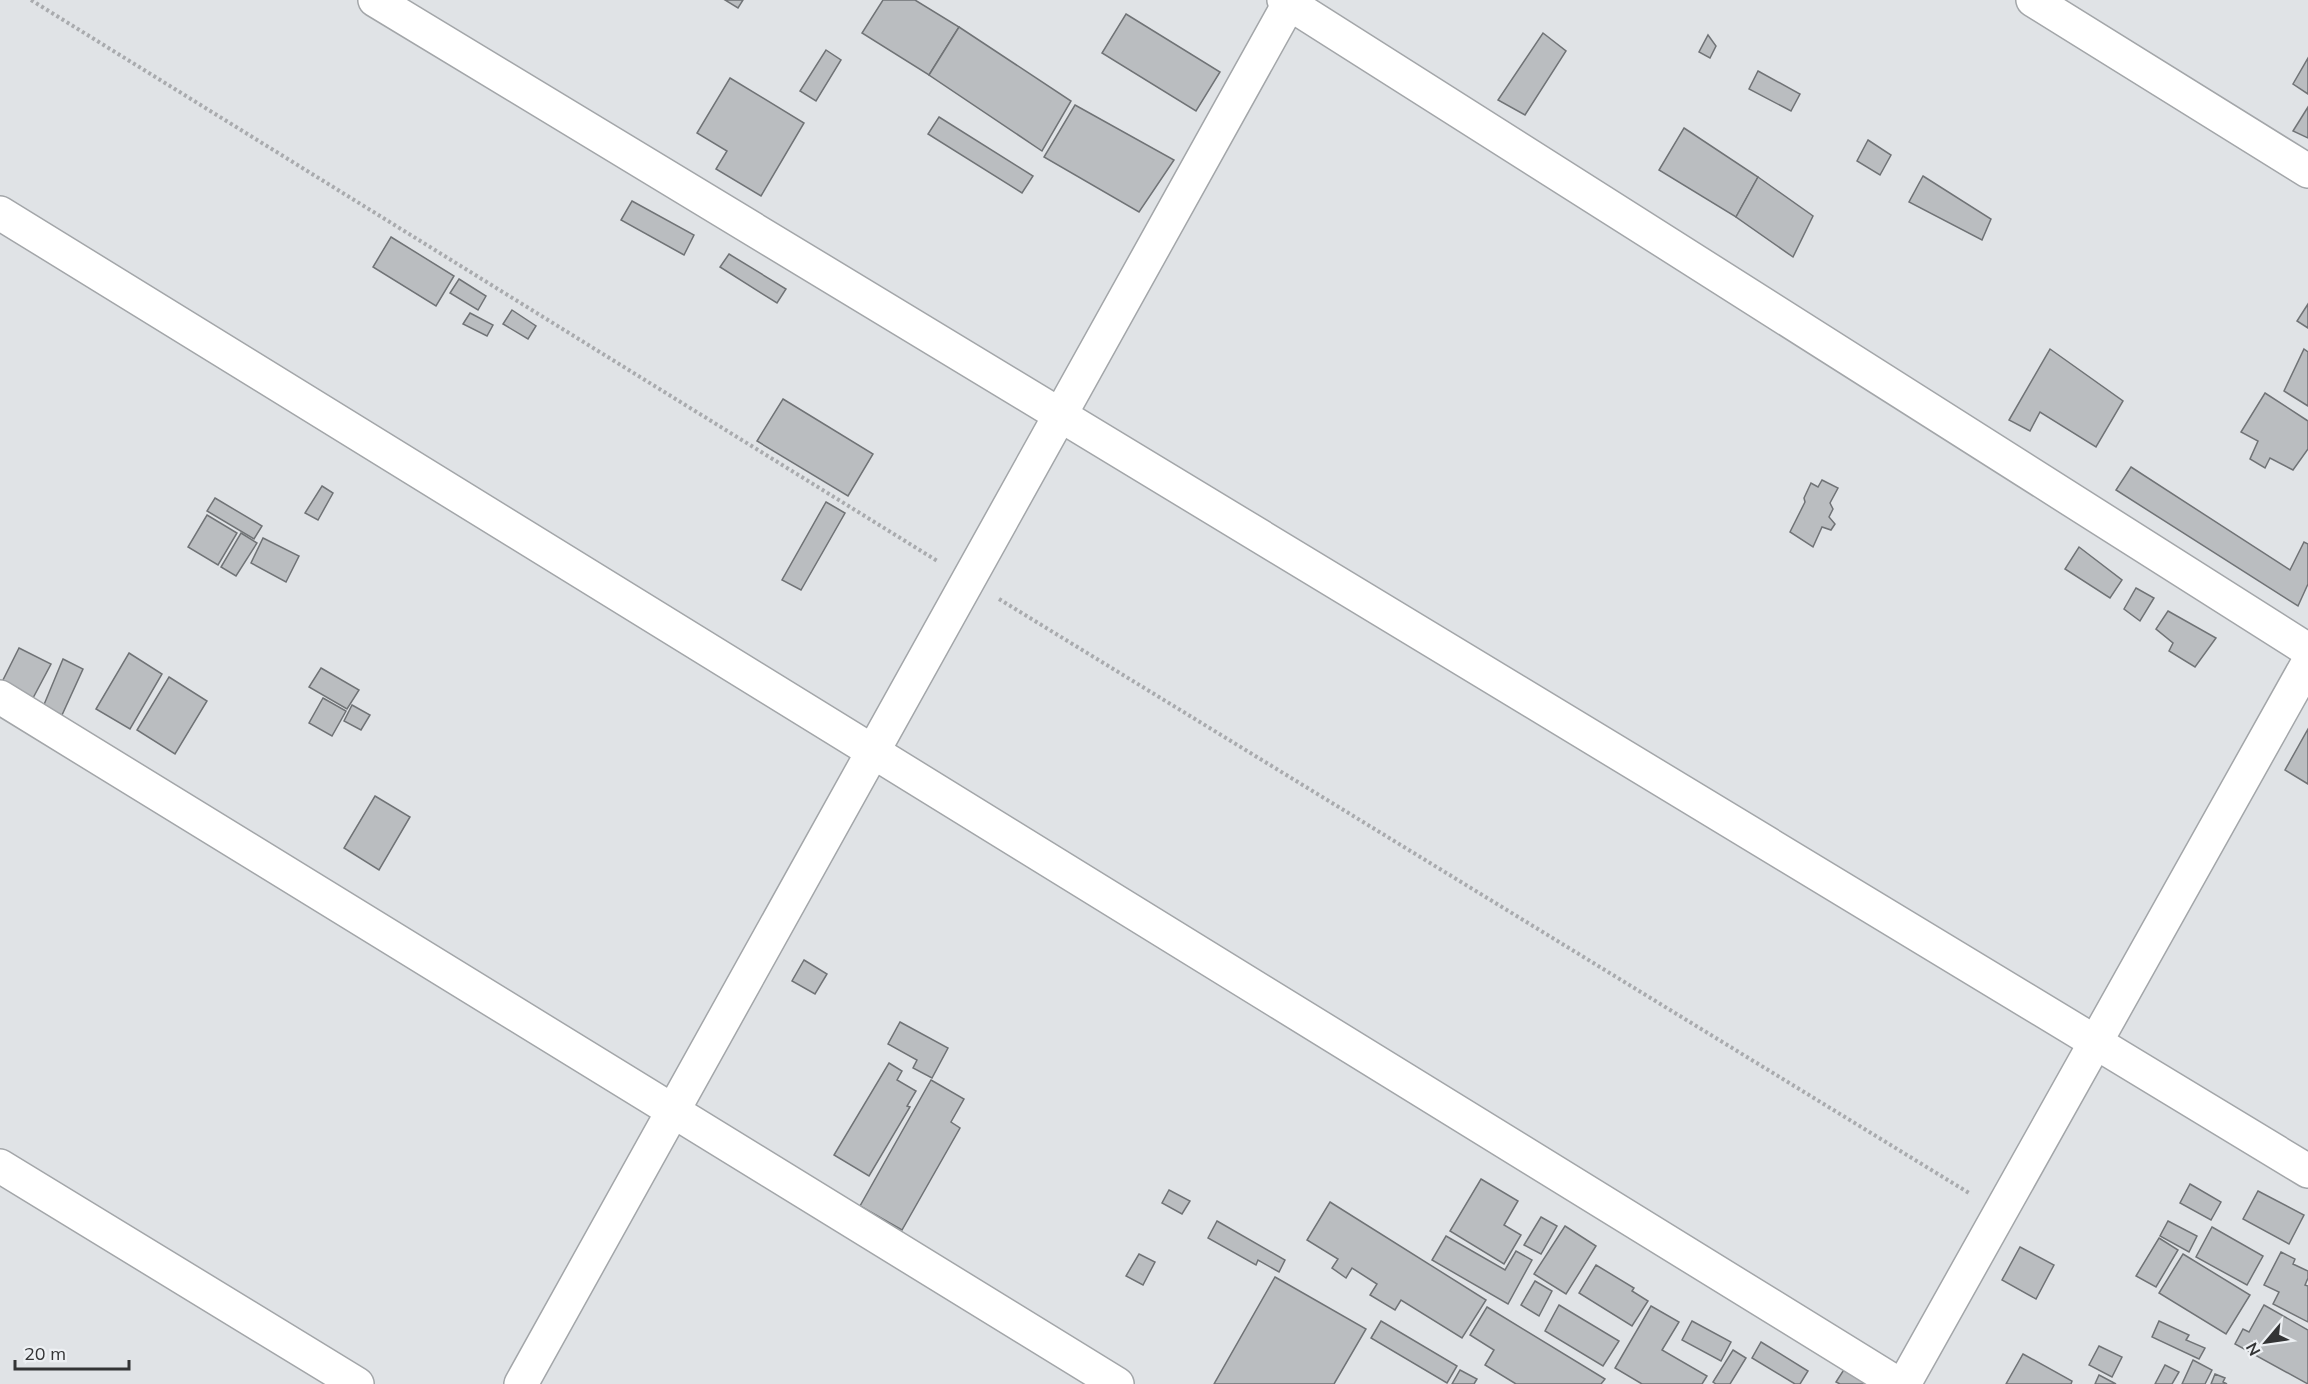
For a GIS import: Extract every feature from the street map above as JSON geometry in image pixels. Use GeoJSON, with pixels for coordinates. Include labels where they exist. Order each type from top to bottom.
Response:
{"type":"FeatureCollection","features":[{"type":"Feature","properties":{"kind":"street"},"geometry":{"type":"LineString","coordinates":[[375,0],[2308,1171]]}},
{"type":"Feature","properties":{"kind":"street"},"geometry":{"type":"LineString","coordinates":[[2033,0],[2308,171]]}},
{"type":"Feature","properties":{"kind":"street"},"geometry":{"type":"LineString","coordinates":[[521,1384],[1288,1],[2308,650]]}},
{"type":"Feature","properties":{"kind":"street"},"geometry":{"type":"LineString","coordinates":[[0,213],[1898,1384]]}},
{"type":"Feature","properties":{"kind":"street"},"geometry":{"type":"LineString","coordinates":[[1904,1384],[2308,663]]}},
{"type":"Feature","properties":{"kind":"street"},"geometry":{"type":"LineString","coordinates":[[0,697],[1117,1384]]}},
{"type":"Feature","properties":{"kind":"street"},"geometry":{"type":"LineString","coordinates":[[0,1166],[357,1384]]}},
{"type":"Feature","properties":{"kind":"path"},"geometry":{"type":"LineString","coordinates":[[31,0],[967,580],[2001,1213]]}},
{"type":"Feature","properties":{"kind":"building"},"geometry":{"type":"Polygon","coordinates":[[[725,0],[743,0],[738,8],[725,0]]]}},
{"type":"Feature","properties":{"kind":"building"},"geometry":{"type":"Polygon","coordinates":[[[883,0],[915,0],[959,27],[929,75],[862,33],[883,0]]]}},
{"type":"Feature","properties":{"kind":"building"},"geometry":{"type":"Polygon","coordinates":[[[1126,14],[1220,72],[1196,111],[1102,53],[1126,14]]]}},
{"type":"Feature","properties":{"kind":"building"},"geometry":{"type":"Polygon","coordinates":[[[959,27],[1071,101],[1042,151],[929,75],[959,27]]]}},
{"type":"Feature","properties":{"kind":"building"},"geometry":{"type":"Polygon","coordinates":[[[1543,33],[1566,51],[1525,115],[1498,100],[1543,33]]]}},
{"type":"Feature","properties":{"kind":"building"},"geometry":{"type":"Polygon","coordinates":[[[1708,35],[1716,46],[1710,58],[1699,52],[1708,35]]]}},
{"type":"Feature","properties":{"kind":"building"},"geometry":{"type":"Polygon","coordinates":[[[826,50],[841,60],[816,101],[800,91],[826,50]]]}},
{"type":"Feature","properties":{"kind":"building"},"geometry":{"type":"Polygon","coordinates":[[[2308,58],[2308,94],[2293,84],[2308,58]]]}},
{"type":"Feature","properties":{"kind":"building"},"geometry":{"type":"Polygon","coordinates":[[[1758,71],[1800,94],[1791,111],[1749,89],[1758,71]]]}},
{"type":"Feature","properties":{"kind":"building"},"geometry":{"type":"Polygon","coordinates":[[[730,78],[804,123],[761,196],[716,169],[727,151],[697,133],[730,78]]]}},
{"type":"Feature","properties":{"kind":"building"},"geometry":{"type":"Polygon","coordinates":[[[1075,105],[1174,160],[1139,212],[1044,157],[1075,105]]]}},
{"type":"Feature","properties":{"kind":"building"},"geometry":{"type":"Polygon","coordinates":[[[2308,107],[2308,138],[2293,131],[2308,107]]]}},
{"type":"Feature","properties":{"kind":"building"},"geometry":{"type":"Polygon","coordinates":[[[939,117],[1033,176],[1022,193],[928,134],[939,117]]]}},
{"type":"Feature","properties":{"kind":"building"},"geometry":{"type":"Polygon","coordinates":[[[1684,128],[1758,177],[1736,217],[1659,170],[1684,128]]]}},
{"type":"Feature","properties":{"kind":"building"},"geometry":{"type":"Polygon","coordinates":[[[1868,140],[1891,155],[1880,175],[1857,161],[1868,140]]]}},
{"type":"Feature","properties":{"kind":"building"},"geometry":{"type":"Polygon","coordinates":[[[1923,176],[1991,219],[1982,240],[1909,202],[1923,176]]]}},
{"type":"Feature","properties":{"kind":"building"},"geometry":{"type":"Polygon","coordinates":[[[1758,177],[1813,216],[1793,257],[1736,217],[1758,177]]]}},
{"type":"Feature","properties":{"kind":"building"},"geometry":{"type":"Polygon","coordinates":[[[632,201],[694,235],[684,255],[621,220],[632,201]]]}},
{"type":"Feature","properties":{"kind":"building"},"geometry":{"type":"Polygon","coordinates":[[[391,237],[454,276],[436,306],[373,267],[391,237]]]}},
{"type":"Feature","properties":{"kind":"building"},"geometry":{"type":"Polygon","coordinates":[[[729,254],[786,289],[777,303],[720,267],[729,254]]]}},
{"type":"Feature","properties":{"kind":"building"},"geometry":{"type":"Polygon","coordinates":[[[459,279],[486,296],[478,310],[450,293],[459,279]]]}},
{"type":"Feature","properties":{"kind":"building"},"geometry":{"type":"Polygon","coordinates":[[[2308,304],[2308,328],[2297,321],[2308,304]]]}},
{"type":"Feature","properties":{"kind":"building"},"geometry":{"type":"Polygon","coordinates":[[[512,310],[536,326],[528,339],[503,324],[512,310]]]}},
{"type":"Feature","properties":{"kind":"building"},"geometry":{"type":"Polygon","coordinates":[[[470,313],[493,325],[487,336],[463,324],[470,313]]]}},
{"type":"Feature","properties":{"kind":"building"},"geometry":{"type":"Polygon","coordinates":[[[2050,349],[2123,401],[2096,447],[2040,412],[2030,431],[2009,420],[2050,349]]]}},
{"type":"Feature","properties":{"kind":"building"},"geometry":{"type":"Polygon","coordinates":[[[2304,349],[2308,352],[2308,406],[2284,391],[2304,349]]]}},
{"type":"Feature","properties":{"kind":"building"},"geometry":{"type":"Polygon","coordinates":[[[2265,393],[2308,421],[2308,449],[2293,470],[2270,458],[2265,468],[2250,459],[2258,441],[2241,432],[2265,393]]]}},
{"type":"Feature","properties":{"kind":"building"},"geometry":{"type":"Polygon","coordinates":[[[783,399],[873,454],[848,496],[757,441],[783,399]]]}},
{"type":"Feature","properties":{"kind":"building"},"geometry":{"type":"Polygon","coordinates":[[[2131,467],[2290,570],[2304,542],[2308,544],[2308,584],[2298,606],[2116,490],[2131,467]]]}},
{"type":"Feature","properties":{"kind":"building"},"geometry":{"type":"Polygon","coordinates":[[[1822,480],[1838,488],[1830,503],[1833,509],[1829,517],[1835,524],[1831,530],[1822,527],[1813,547],[1790,532],[1805,502],[1804,498],[1811,483],[1818,487],[1822,480]]]}},
{"type":"Feature","properties":{"kind":"building"},"geometry":{"type":"Polygon","coordinates":[[[322,486],[333,493],[318,520],[305,513],[322,486]]]}},
{"type":"Feature","properties":{"kind":"building"},"geometry":{"type":"Polygon","coordinates":[[[215,498],[262,526],[254,539],[207,511],[215,498]]]}},
{"type":"Feature","properties":{"kind":"building"},"geometry":{"type":"Polygon","coordinates":[[[826,502],[845,513],[801,590],[782,580],[826,502]]]}},
{"type":"Feature","properties":{"kind":"building"},"geometry":{"type":"Polygon","coordinates":[[[207,515],[237,533],[218,565],[188,547],[207,515]]]}},
{"type":"Feature","properties":{"kind":"building"},"geometry":{"type":"Polygon","coordinates":[[[241,533],[257,543],[236,576],[221,567],[241,533]]]}},
{"type":"Feature","properties":{"kind":"building"},"geometry":{"type":"Polygon","coordinates":[[[263,538],[299,556],[286,582],[251,563],[263,538]]]}},
{"type":"Feature","properties":{"kind":"building"},"geometry":{"type":"Polygon","coordinates":[[[2079,547],[2122,580],[2110,598],[2065,569],[2079,547]]]}},
{"type":"Feature","properties":{"kind":"building"},"geometry":{"type":"Polygon","coordinates":[[[2136,588],[2154,598],[2140,621],[2124,609],[2136,588]]]}},
{"type":"Feature","properties":{"kind":"building"},"geometry":{"type":"Polygon","coordinates":[[[2168,611],[2216,638],[2195,667],[2169,651],[2173,643],[2156,629],[2168,611]]]}},
{"type":"Feature","properties":{"kind":"building"},"geometry":{"type":"Polygon","coordinates":[[[19,648],[51,664],[33,698],[2,682],[19,648]]]}},
{"type":"Feature","properties":{"kind":"building"},"geometry":{"type":"Polygon","coordinates":[[[129,653],[162,674],[130,729],[96,709],[129,653]]]}},
{"type":"Feature","properties":{"kind":"building"},"geometry":{"type":"Polygon","coordinates":[[[63,659],[83,669],[62,715],[43,707],[63,659]]]}},
{"type":"Feature","properties":{"kind":"building"},"geometry":{"type":"Polygon","coordinates":[[[321,668],[359,690],[347,709],[309,687],[321,668]]]}},
{"type":"Feature","properties":{"kind":"building"},"geometry":{"type":"Polygon","coordinates":[[[169,677],[207,701],[175,754],[137,730],[169,677]]]}},
{"type":"Feature","properties":{"kind":"building"},"geometry":{"type":"Polygon","coordinates":[[[323,698],[346,711],[332,736],[309,723],[323,698]]]}},
{"type":"Feature","properties":{"kind":"building"},"geometry":{"type":"Polygon","coordinates":[[[352,705],[370,715],[361,730],[344,721],[352,705]]]}},
{"type":"Feature","properties":{"kind":"building"},"geometry":{"type":"Polygon","coordinates":[[[2308,729],[2308,784],[2285,770],[2308,729]]]}},
{"type":"Feature","properties":{"kind":"building"},"geometry":{"type":"Polygon","coordinates":[[[375,796],[410,817],[379,870],[344,848],[375,796]]]}},
{"type":"Feature","properties":{"kind":"building"},"geometry":{"type":"Polygon","coordinates":[[[804,960],[827,974],[815,994],[792,981],[804,960]]]}},
{"type":"Feature","properties":{"kind":"building"},"geometry":{"type":"Polygon","coordinates":[[[900,1022],[948,1048],[932,1078],[913,1068],[917,1060],[888,1044],[900,1022]]]}},
{"type":"Feature","properties":{"kind":"building"},"geometry":{"type":"Polygon","coordinates":[[[889,1063],[902,1071],[897,1080],[916,1091],[907,1106],[910,1107],[869,1176],[834,1155],[889,1063]]]}},
{"type":"Feature","properties":{"kind":"building"},"geometry":{"type":"Polygon","coordinates":[[[931,1080],[964,1099],[951,1122],[960,1128],[902,1230],[860,1206],[931,1080]]]}},
{"type":"Feature","properties":{"kind":"building"},"geometry":{"type":"Polygon","coordinates":[[[1481,1179],[1518,1201],[1504,1225],[1521,1235],[1504,1264],[1450,1231],[1481,1179]]]}},
{"type":"Feature","properties":{"kind":"building"},"geometry":{"type":"Polygon","coordinates":[[[2190,1184],[2221,1202],[2211,1220],[2180,1203],[2190,1184]]]}},
{"type":"Feature","properties":{"kind":"building"},"geometry":{"type":"Polygon","coordinates":[[[1169,1190],[1190,1201],[1182,1214],[1162,1203],[1169,1190]]]}},
{"type":"Feature","properties":{"kind":"building"},"geometry":{"type":"Polygon","coordinates":[[[2258,1191],[2304,1215],[2289,1244],[2243,1219],[2258,1191]]]}},
{"type":"Feature","properties":{"kind":"building"},"geometry":{"type":"Polygon","coordinates":[[[1330,1202],[1486,1300],[1462,1338],[1401,1300],[1395,1310],[1370,1295],[1377,1284],[1352,1268],[1346,1278],[1332,1268],[1338,1259],[1307,1240],[1330,1202]]]}},
{"type":"Feature","properties":{"kind":"building"},"geometry":{"type":"Polygon","coordinates":[[[1541,1217],[1557,1226],[1541,1254],[1524,1245],[1541,1217]]]}},
{"type":"Feature","properties":{"kind":"building"},"geometry":{"type":"Polygon","coordinates":[[[1217,1221],[1285,1260],[1279,1272],[1258,1260],[1256,1265],[1208,1238],[1217,1221]]]}},
{"type":"Feature","properties":{"kind":"building"},"geometry":{"type":"Polygon","coordinates":[[[2168,1221],[2197,1236],[2189,1252],[2160,1236],[2168,1221]]]}},
{"type":"Feature","properties":{"kind":"building"},"geometry":{"type":"Polygon","coordinates":[[[1565,1226],[1596,1246],[1566,1294],[1534,1274],[1565,1226]]]}},
{"type":"Feature","properties":{"kind":"building"},"geometry":{"type":"Polygon","coordinates":[[[2212,1227],[2263,1256],[2247,1285],[2196,1257],[2212,1227]]]}},
{"type":"Feature","properties":{"kind":"building"},"geometry":{"type":"Polygon","coordinates":[[[1446,1236],[1505,1270],[1516,1251],[1532,1260],[1508,1304],[1432,1260],[1446,1236]]]}},
{"type":"Feature","properties":{"kind":"building"},"geometry":{"type":"Polygon","coordinates":[[[2159,1238],[2178,1250],[2156,1287],[2136,1276],[2159,1238]]]}},
{"type":"Feature","properties":{"kind":"building"},"geometry":{"type":"Polygon","coordinates":[[[2020,1247],[2054,1265],[2036,1299],[2002,1280],[2020,1247]]]}},
{"type":"Feature","properties":{"kind":"building"},"geometry":{"type":"Polygon","coordinates":[[[2281,1252],[2295,1259],[2293,1264],[2308,1271],[2305,1285],[2308,1286],[2308,1322],[2273,1304],[2279,1292],[2264,1285],[2281,1252]]]}},
{"type":"Feature","properties":{"kind":"building"},"geometry":{"type":"Polygon","coordinates":[[[1139,1254],[1155,1262],[1143,1285],[1126,1276],[1139,1254]]]}},
{"type":"Feature","properties":{"kind":"building"},"geometry":{"type":"Polygon","coordinates":[[[2183,1254],[2250,1295],[2226,1334],[2159,1293],[2183,1254]]]}},
{"type":"Feature","properties":{"kind":"building"},"geometry":{"type":"Polygon","coordinates":[[[1596,1265],[1634,1288],[1632,1291],[1648,1301],[1632,1326],[1579,1293],[1596,1265]]]}},
{"type":"Feature","properties":{"kind":"building"},"geometry":{"type":"Polygon","coordinates":[[[1275,1277],[1366,1329],[1334,1384],[1214,1384],[1275,1277]]]}},
{"type":"Feature","properties":{"kind":"building"},"geometry":{"type":"Polygon","coordinates":[[[1535,1281],[1552,1291],[1539,1316],[1521,1305],[1535,1281]]]}},
{"type":"Feature","properties":{"kind":"building"},"geometry":{"type":"Polygon","coordinates":[[[1559,1305],[1619,1341],[1603,1366],[1545,1331],[1559,1305]]]}},
{"type":"Feature","properties":{"kind":"building"},"geometry":{"type":"Polygon","coordinates":[[[2264,1305],[2308,1330],[2308,1384],[2235,1344],[2243,1329],[2249,1332],[2264,1305]]]}},
{"type":"Feature","properties":{"kind":"building"},"geometry":{"type":"Polygon","coordinates":[[[1651,1306],[1679,1322],[1662,1350],[1707,1376],[1702,1384],[1642,1384],[1615,1368],[1651,1306]]]}},
{"type":"Feature","properties":{"kind":"building"},"geometry":{"type":"Polygon","coordinates":[[[1487,1307],[1605,1379],[1601,1384],[1516,1384],[1485,1365],[1494,1350],[1470,1335],[1487,1307]]]}},
{"type":"Feature","properties":{"kind":"building"},"geometry":{"type":"Polygon","coordinates":[[[1381,1321],[1457,1366],[1447,1383],[1371,1338],[1381,1321]]]}},
{"type":"Feature","properties":{"kind":"building"},"geometry":{"type":"Polygon","coordinates":[[[1692,1321],[1731,1342],[1721,1361],[1682,1340],[1692,1321]]]}},
{"type":"Feature","properties":{"kind":"building"},"geometry":{"type":"Polygon","coordinates":[[[2159,1321],[2189,1335],[2186,1340],[2205,1348],[2199,1359],[2152,1337],[2159,1321]]]}},
{"type":"Feature","properties":{"kind":"building"},"geometry":{"type":"Polygon","coordinates":[[[1761,1342],[1808,1371],[1800,1384],[1795,1384],[1752,1358],[1761,1342]]]}},
{"type":"Feature","properties":{"kind":"building"},"geometry":{"type":"Polygon","coordinates":[[[2099,1346],[2122,1357],[2112,1377],[2089,1365],[2099,1346]]]}},
{"type":"Feature","properties":{"kind":"building"},"geometry":{"type":"Polygon","coordinates":[[[1733,1350],[1746,1358],[1730,1384],[1716,1384],[1713,1382],[1733,1350]]]}},
{"type":"Feature","properties":{"kind":"building"},"geometry":{"type":"Polygon","coordinates":[[[2023,1354],[2072,1381],[2071,1384],[2006,1384],[2023,1354]]]}},
{"type":"Feature","properties":{"kind":"building"},"geometry":{"type":"Polygon","coordinates":[[[2193,1360],[2212,1370],[2205,1384],[2182,1384],[2193,1360]]]}},
{"type":"Feature","properties":{"kind":"building"},"geometry":{"type":"Polygon","coordinates":[[[2165,1365],[2179,1372],[2172,1384],[2155,1384],[2165,1365]]]}},
{"type":"Feature","properties":{"kind":"building"},"geometry":{"type":"Polygon","coordinates":[[[1845,1368],[1865,1381],[1863,1384],[1836,1382],[1845,1368]]]}},
{"type":"Feature","properties":{"kind":"building"},"geometry":{"type":"Polygon","coordinates":[[[1460,1370],[1477,1379],[1474,1384],[1452,1384],[1460,1370]]]}},
{"type":"Feature","properties":{"kind":"building"},"geometry":{"type":"Polygon","coordinates":[[[2215,1374],[2225,1378],[2223,1382],[2227,1384],[2211,1384],[2215,1374]]]}},
{"type":"Feature","properties":{"kind":"building"},"geometry":{"type":"Polygon","coordinates":[[[2099,1375],[2116,1384],[2095,1384],[2099,1375]]]}}]}
